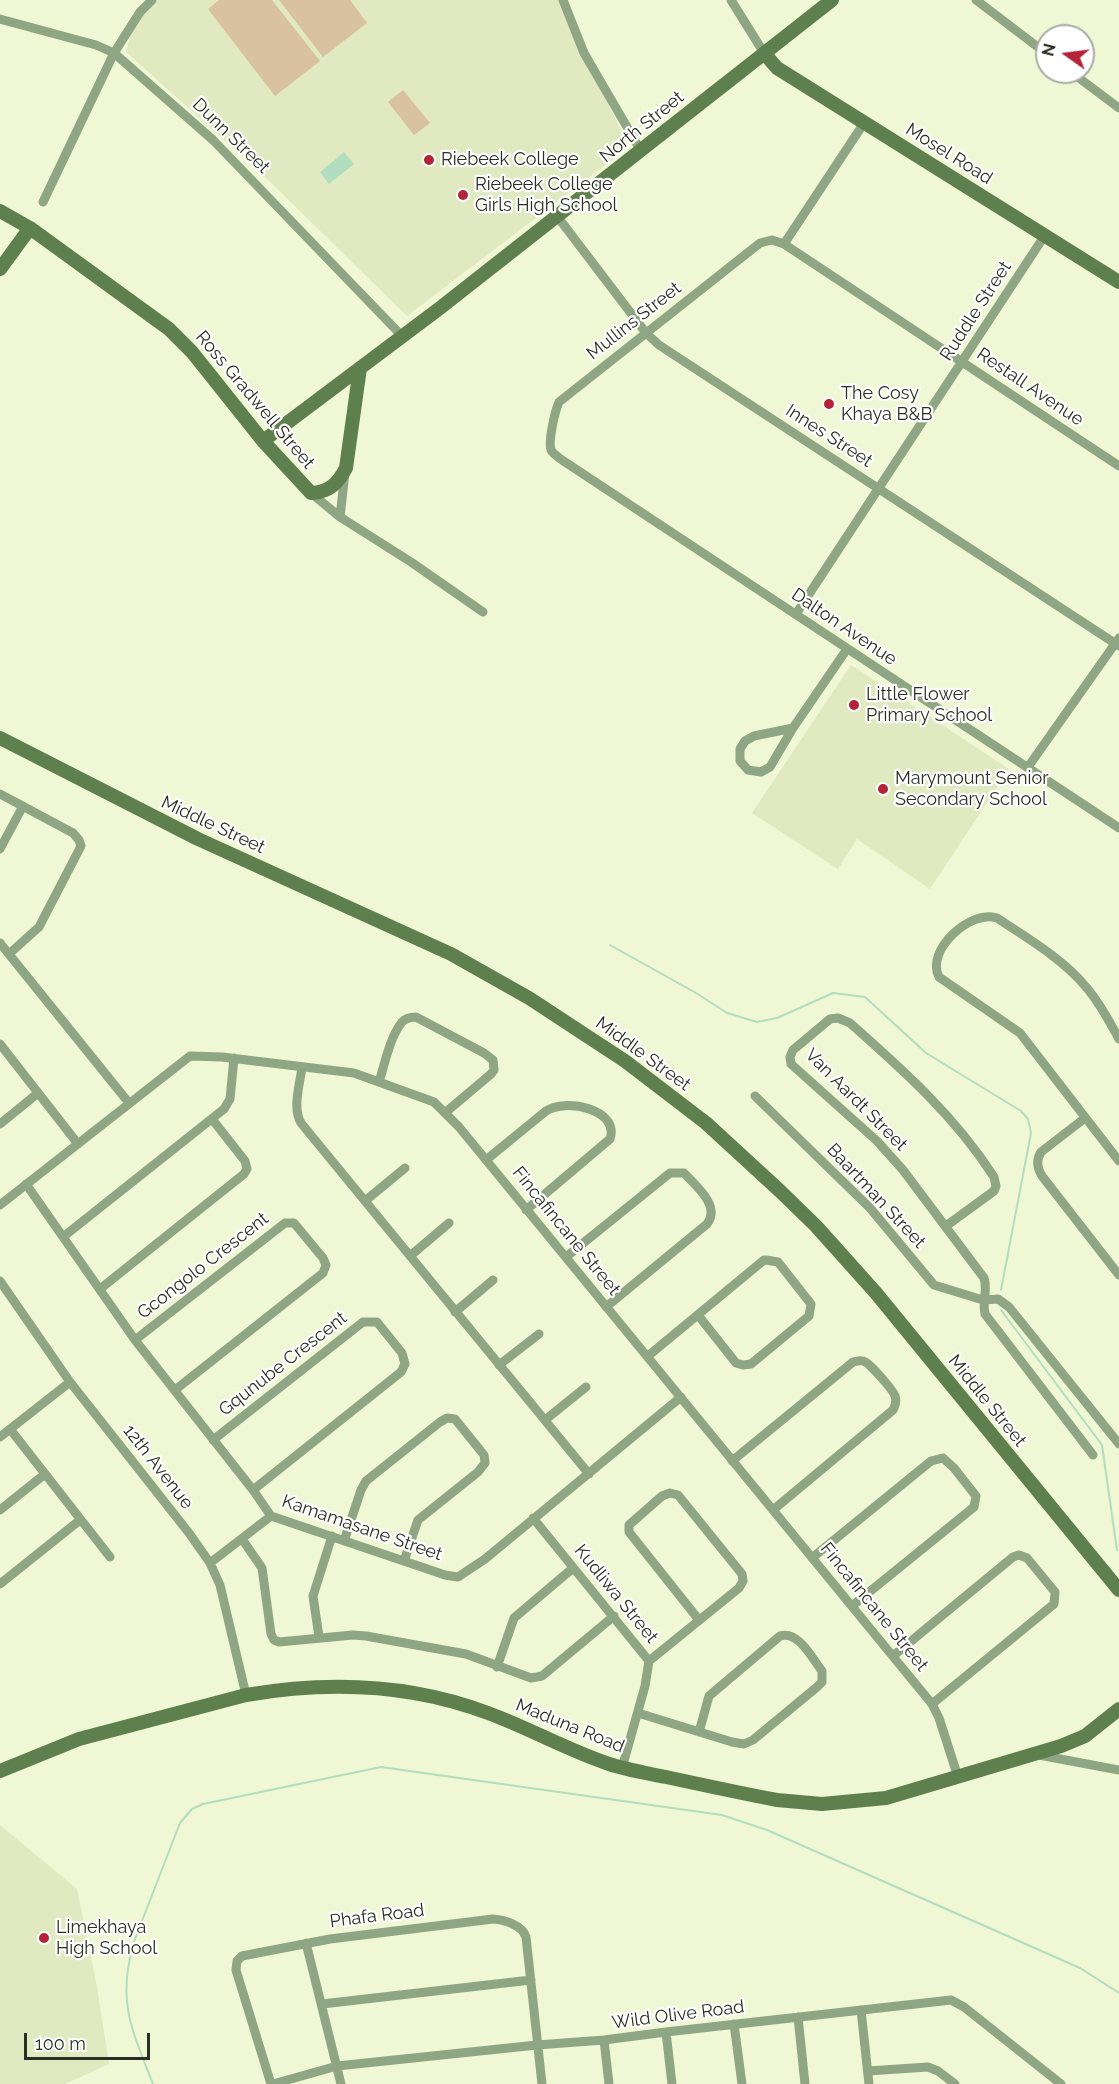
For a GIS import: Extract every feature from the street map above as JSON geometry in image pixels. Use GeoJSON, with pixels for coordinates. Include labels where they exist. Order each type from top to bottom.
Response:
{"type":"FeatureCollection","features":[{"type":"Feature","properties":{"kind":"street"},"geometry":{"type":"LineString","coordinates":[[43,202],[114,53],[140,12],[152,0]]}},
{"type":"Feature","properties":{"kind":"street"},"geometry":{"type":"LineString","coordinates":[[563,0],[584,53],[641,151]]}},
{"type":"Feature","properties":{"kind":"street"},"geometry":{"type":"LineString","coordinates":[[731,0],[764,53]]}},
{"type":"Feature","properties":{"kind":"street","name":"North Street"},"geometry":{"type":"LineString","coordinates":[[263,441],[641,151],[832,0]]}},
{"type":"Feature","properties":{"kind":"street"},"geometry":{"type":"LineString","coordinates":[[976,0],[1035,45]]}},
{"type":"Feature","properties":{"kind":"street","name":"Dunn Street"},"geometry":{"type":"LineString","coordinates":[[0,19],[96,45],[114,53],[222,148],[402,336]]}},
{"type":"Feature","properties":{"kind":"street","name":"Mosel Road"},"geometry":{"type":"LineString","coordinates":[[764,53],[777,68],[1119,282]]}},
{"type":"Feature","properties":{"kind":"street"},"geometry":{"type":"LineString","coordinates":[[1087,84],[1119,108]]}},
{"type":"Feature","properties":{"kind":"street"},"geometry":{"type":"LineString","coordinates":[[784,244],[864,123]]}},
{"type":"Feature","properties":{"kind":"street","name":"Ross Gradwell Street"},"geometry":{"type":"LineString","coordinates":[[0,211],[30,228],[169,328],[192,352],[263,441],[311,493],[340,517],[411,562],[483,612]]}},
{"type":"Feature","properties":{"kind":"street","name":"Innes Street"},"geometry":{"type":"LineString","coordinates":[[557,216],[646,333],[669,351],[1118,643]]}},
{"type":"Feature","properties":{"kind":"street"},"geometry":{"type":"LineString","coordinates":[[0,268],[30,228]]}},
{"type":"Feature","properties":{"kind":"street","name":"Ruddle Street"},"geometry":{"type":"LineString","coordinates":[[796,614],[1045,236]]}},
{"type":"Feature","properties":{"kind":"street","name":"Restall Avenue"},"geometry":{"type":"LineString","coordinates":[[772,240],[784,244],[1119,466]]}},
{"type":"Feature","properties":{"kind":"street","name":"Mullins Street"},"geometry":{"type":"LineString","coordinates":[[552,451],[550,447],[559,402],[760,243],[772,240]]}},
{"type":"Feature","properties":{"kind":"street"},"geometry":{"type":"LineString","coordinates":[[340,517],[360,368]]}},
{"type":"Feature","properties":{"kind":"street","name":"Dalton Avenue"},"geometry":{"type":"LineString","coordinates":[[552,451],[562,460],[1119,828]]}},
{"type":"Feature","properties":{"kind":"street"},"geometry":{"type":"LineString","coordinates":[[311,493],[333,487],[346,468]]}},
{"type":"Feature","properties":{"kind":"street"},"geometry":{"type":"LineString","coordinates":[[1028,767],[1118,643]]}},
{"type":"Feature","properties":{"kind":"street"},"geometry":{"type":"LineString","coordinates":[[793,728],[748,738],[740,749],[740,761],[744,767],[751,771],[761,772],[770,767],[793,728],[847,649]]}},
{"type":"Feature","properties":{"kind":"street","name":"Middle Street"},"geometry":{"type":"LineString","coordinates":[[0,738],[198,839],[451,954],[563,1018],[635,1068],[706,1123],[816,1226],[876,1293],[1119,1590]]}},
{"type":"Feature","properties":{"kind":"street"},"geometry":{"type":"LineString","coordinates":[[0,794],[73,833],[81,847],[38,929],[9,954]]}},
{"type":"Feature","properties":{"kind":"street"},"geometry":{"type":"LineString","coordinates":[[0,849],[23,806]]}},
{"type":"Feature","properties":{"kind":"street"},"geometry":{"type":"LineString","coordinates":[[1119,1039],[1096,999],[1082,981],[1065,966],[997,918],[990,916],[978,918],[956,931],[943,946],[936,959],[935,969],[939,977],[1020,1033],[1119,1161]]}},
{"type":"Feature","properties":{"kind":"street"},"geometry":{"type":"LineString","coordinates":[[0,943],[129,1103]]}},
{"type":"Feature","properties":{"kind":"street"},"geometry":{"type":"LineString","coordinates":[[379,1082],[393,1040],[402,1023],[406,1019],[416,1017],[493,1060],[494,1070],[491,1074],[446,1112]]}},
{"type":"Feature","properties":{"kind":"street","name":"Van Aardt Street"},"geometry":{"type":"LineString","coordinates":[[946,1226],[994,1191],[996,1186],[994,1177],[936,1102],[921,1087],[850,1023],[836,1018],[830,1020],[794,1050],[790,1057],[791,1064],[877,1141],[903,1170],[984,1278],[986,1285],[983,1300]]}},
{"type":"Feature","properties":{"kind":"street"},"geometry":{"type":"LineString","coordinates":[[0,1044],[78,1144]]}},
{"type":"Feature","properties":{"kind":"street","name":"Fincafincane Street"},"geometry":{"type":"LineString","coordinates":[[0,1205],[186,1058],[196,1056],[234,1058],[354,1073],[429,1099],[446,1112],[486,1160],[932,1704],[939,1718],[957,1777]]}},
{"type":"Feature","properties":{"kind":"street"},"geometry":{"type":"LineString","coordinates":[[63,1237],[224,1109],[229,1101],[234,1058]]}},
{"type":"Feature","properties":{"kind":"street"},"geometry":{"type":"LineString","coordinates":[[302,1067],[297,1106],[299,1120],[589,1474]]}},
{"type":"Feature","properties":{"kind":"street"},"geometry":{"type":"LineString","coordinates":[[0,1124],[38,1093]]}},
{"type":"Feature","properties":{"kind":"street","name":"Baartman Street"},"geometry":{"type":"LineString","coordinates":[[755,1096],[870,1208],[934,1285],[983,1300],[998,1299],[1010,1308],[1119,1444]]}},
{"type":"Feature","properties":{"kind":"street"},"geometry":{"type":"LineString","coordinates":[[486,1160],[546,1110],[556,1105],[591,1109],[610,1124],[612,1131],[610,1140],[526,1210]]}},
{"type":"Feature","properties":{"kind":"street"},"geometry":{"type":"LineString","coordinates":[[1085,1118],[1041,1152],[1038,1168],[1041,1176],[1119,1275]]}},
{"type":"Feature","properties":{"kind":"street"},"geometry":{"type":"LineString","coordinates":[[100,1289],[244,1174],[247,1169],[245,1161],[212,1119]]}},
{"type":"Feature","properties":{"kind":"street"},"geometry":{"type":"LineString","coordinates":[[365,1201],[405,1168]]}},
{"type":"Feature","properties":{"kind":"street"},"geometry":{"type":"LineString","coordinates":[[566,1257],[669,1173],[684,1173],[708,1201],[712,1212],[707,1224],[606,1306]]}},
{"type":"Feature","properties":{"kind":"street","name":"Kamamasane Street"},"geometry":{"type":"LineString","coordinates":[[26,1184],[135,1340],[271,1516],[450,1576],[458,1577],[485,1559],[681,1397]]}},
{"type":"Feature","properties":{"kind":"street","name":"Gcongolo Crescent"},"geometry":{"type":"LineString","coordinates":[[135,1340],[285,1223],[294,1223],[316,1249],[325,1262],[323,1273],[175,1390]]}},
{"type":"Feature","properties":{"kind":"street"},"geometry":{"type":"LineString","coordinates":[[410,1256],[449,1223]]}},
{"type":"Feature","properties":{"kind":"street"},"geometry":{"type":"LineString","coordinates":[[648,1356],[765,1260],[768,1259],[778,1262],[811,1304],[809,1316],[751,1364],[746,1365],[736,1363],[698,1315]]}},
{"type":"Feature","properties":{"kind":"street"},"geometry":{"type":"LineString","coordinates":[[455,1312],[493,1280]]}},
{"type":"Feature","properties":{"kind":"street","name":"12th Avenue"},"geometry":{"type":"LineString","coordinates":[[1,1286],[70,1382],[210,1563],[220,1585],[246,1695]]}},
{"type":"Feature","properties":{"kind":"street"},"geometry":{"type":"LineString","coordinates":[[983,1300],[985,1314],[1093,1455]]}},
{"type":"Feature","properties":{"kind":"street","name":"Gqunube Crescent"},"geometry":{"type":"LineString","coordinates":[[213,1440],[363,1322],[376,1322],[402,1353],[405,1364],[401,1372],[253,1490]]}},
{"type":"Feature","properties":{"kind":"street"},"geometry":{"type":"LineString","coordinates":[[500,1365],[539,1334]]}},
{"type":"Feature","properties":{"kind":"street"},"geometry":{"type":"LineString","coordinates":[[732,1461],[853,1362],[861,1360],[866,1362],[888,1387],[895,1396],[896,1405],[893,1410],[773,1510]]}},
{"type":"Feature","properties":{"kind":"street"},"geometry":{"type":"LineString","coordinates":[[0,1437],[70,1382]]}},
{"type":"Feature","properties":{"kind":"street"},"geometry":{"type":"LineString","coordinates":[[545,1420],[586,1386]]}},
{"type":"Feature","properties":{"kind":"street"},"geometry":{"type":"LineString","coordinates":[[344,1541],[366,1480],[440,1422],[447,1418],[455,1419],[484,1455],[485,1463],[478,1472],[418,1521],[404,1561]]}},
{"type":"Feature","properties":{"kind":"street"},"geometry":{"type":"LineString","coordinates":[[10,1429],[110,1557]]}},
{"type":"Feature","properties":{"kind":"street"},"geometry":{"type":"LineString","coordinates":[[812,1558],[931,1461],[943,1458],[954,1468],[976,1496],[974,1507],[852,1606]]}},
{"type":"Feature","properties":{"kind":"street"},"geometry":{"type":"LineString","coordinates":[[0,1510],[45,1474]]}},
{"type":"Feature","properties":{"kind":"street"},"geometry":{"type":"LineString","coordinates":[[649,1661],[699,1620],[739,1587],[743,1583],[743,1577],[678,1495],[668,1494],[629,1525],[629,1532],[699,1620]]}},
{"type":"Feature","properties":{"kind":"street"},"geometry":{"type":"LineString","coordinates":[[210,1563],[271,1516]]}},
{"type":"Feature","properties":{"kind":"street","name":"Kudliwa Street"},"geometry":{"type":"LineString","coordinates":[[533,1518],[649,1661],[638,1713],[622,1768]]}},
{"type":"Feature","properties":{"kind":"street"},"geometry":{"type":"LineString","coordinates":[[0,1584],[80,1520]]}},
{"type":"Feature","properties":{"kind":"street"},"geometry":{"type":"LineString","coordinates":[[319,1638],[313,1596],[332,1536]]}},
{"type":"Feature","properties":{"kind":"street"},"geometry":{"type":"LineString","coordinates":[[242,1539],[262,1568],[273,1638],[282,1642],[363,1635],[461,1653],[531,1678],[540,1677],[614,1617]]}},
{"type":"Feature","properties":{"kind":"street"},"geometry":{"type":"LineString","coordinates":[[893,1656],[1013,1557],[1019,1555],[1027,1558],[1055,1592],[1054,1604],[932,1704]]}},
{"type":"Feature","properties":{"kind":"street"},"geometry":{"type":"LineString","coordinates":[[497,1667],[514,1618],[573,1568]]}},
{"type":"Feature","properties":{"kind":"street"},"geometry":{"type":"LineString","coordinates":[[638,1713],[699,1732],[732,1742],[748,1743],[820,1685],[822,1671],[795,1638],[780,1636],[709,1696],[699,1732]]}},
{"type":"Feature","properties":{"kind":"street","name":"Maduna Road"},"geometry":{"type":"LineString","coordinates":[[0,1771],[54,1748],[104,1731],[246,1695],[272,1690],[326,1686],[387,1689],[438,1697],[485,1712],[579,1753],[622,1768],[777,1800],[822,1804],[886,1798],[1036,1754],[1080,1739],[1119,1709]]}},
{"type":"Feature","properties":{"kind":"street"},"geometry":{"type":"LineString","coordinates":[[1036,1754],[1119,1770]]}},
{"type":"Feature","properties":{"kind":"street","name":"Phafa Road"},"geometry":{"type":"LineString","coordinates":[[272,2084],[236,1970],[237,1961],[244,1955],[306,1943],[493,1919],[512,1924],[522,1930],[526,1937],[531,1980]]}},
{"type":"Feature","properties":{"kind":"street"},"geometry":{"type":"LineString","coordinates":[[306,1943],[341,2084]]}},
{"type":"Feature","properties":{"kind":"street"},"geometry":{"type":"LineString","coordinates":[[322,2004],[531,1980],[542,2084]]}},
{"type":"Feature","properties":{"kind":"street","name":"Wild Olive Road"},"geometry":{"type":"LineString","coordinates":[[272,2084],[337,2066],[604,2040],[953,2001],[973,2014],[1061,2084]]}},
{"type":"Feature","properties":{"kind":"street"},"geometry":{"type":"LineString","coordinates":[[861,2010],[869,2084]]}},
{"type":"Feature","properties":{"kind":"street"},"geometry":{"type":"LineString","coordinates":[[798,2017],[806,2084]]}},
{"type":"Feature","properties":{"kind":"street"},"geometry":{"type":"LineString","coordinates":[[734,2024],[742,2084]]}},
{"type":"Feature","properties":{"kind":"street"},"geometry":{"type":"LineString","coordinates":[[666,2032],[672,2084]]}},
{"type":"Feature","properties":{"kind":"street"},"geometry":{"type":"LineString","coordinates":[[604,2040],[609,2084]]}},
{"type":"Feature","properties":{"kind":"street"},"geometry":{"type":"LineString","coordinates":[[868,2071],[928,2067],[938,2071],[955,2084]]}},
{"type":"Feature","properties":{"kind":"shaded area","name":"Riebeek College"},"geometry":{"type":"Polygon","coordinates":[[[152,0],[563,0],[583,52],[629,147],[407,316],[262,174],[126,52],[133,24],[152,0]]]}},
{"type":"Feature","properties":{"kind":"shaded area"},"geometry":{"type":"Polygon","coordinates":[[[219,0],[272,0],[320,61],[275,96],[208,9],[219,0]]]}},
{"type":"Feature","properties":{"kind":"shaded area"},"geometry":{"type":"Polygon","coordinates":[[[279,0],[350,0],[367,23],[323,57],[279,0]]]}},
{"type":"Feature","properties":{"kind":"shaded area"},"geometry":{"type":"Polygon","coordinates":[[[403,90],[430,123],[414,135],[388,102],[403,90]]]}},
{"type":"Feature","properties":{"kind":"shaded area"},"geometry":{"type":"Polygon","coordinates":[[[344,152],[354,164],[329,184],[320,172],[344,152]]]}},
{"type":"Feature","properties":{"kind":"shaded area","name":"Marymount Senior Secondary School"},"geometry":{"type":"Polygon","coordinates":[[[851,665],[1009,769],[930,889],[857,839],[838,869],[752,813],[851,665]]]}},
{"type":"Feature","properties":{"kind":"shaded area","name":"Limekhaya High School"},"geometry":{"type":"Polygon","coordinates":[[[0,1825],[77,1889],[97,1987],[109,2064],[65,2084],[0,2084],[0,1825]]]}},
{"type":"Feature","properties":{"kind":"waterway"},"geometry":{"type":"LineString","coordinates":[[610,945],[727,1013],[757,1022],[777,1018],[833,993],[865,997],[926,1053],[1021,1111],[1028,1119],[1031,1133],[1001,1290]]}},
{"type":"Feature","properties":{"kind":"waterway"},"geometry":{"type":"LineString","coordinates":[[1001,1310],[1102,1445],[1117,1550]]}},
{"type":"Feature","properties":{"kind":"waterway"},"geometry":{"type":"LineString","coordinates":[[153,2084],[138,2046],[129,2013],[127,1979],[135,1939],[180,1823],[192,1809],[203,1804],[381,1767],[722,1815],[767,1830],[1080,1968],[1119,1993]]}},
{"type":"Feature","properties":{"kind":"place","name":"Riebeek College"},"geometry":{"type":"Point","coordinates":[429,160]}},
{"type":"Feature","properties":{"kind":"place","name":"Riebeek College Girls High School"},"geometry":{"type":"Point","coordinates":[463,195]}},
{"type":"Feature","properties":{"kind":"place","name":"The Cosy Khaya B&B"},"geometry":{"type":"Point","coordinates":[829,404]}},
{"type":"Feature","properties":{"kind":"place","name":"Little Flower Primary School"},"geometry":{"type":"Point","coordinates":[854,705]}},
{"type":"Feature","properties":{"kind":"place","name":"Marymount Senior Secondary School"},"geometry":{"type":"Point","coordinates":[883,789]}},
{"type":"Feature","properties":{"kind":"place","name":"Limekhaya High School"},"geometry":{"type":"Point","coordinates":[44,1938]}}]}
